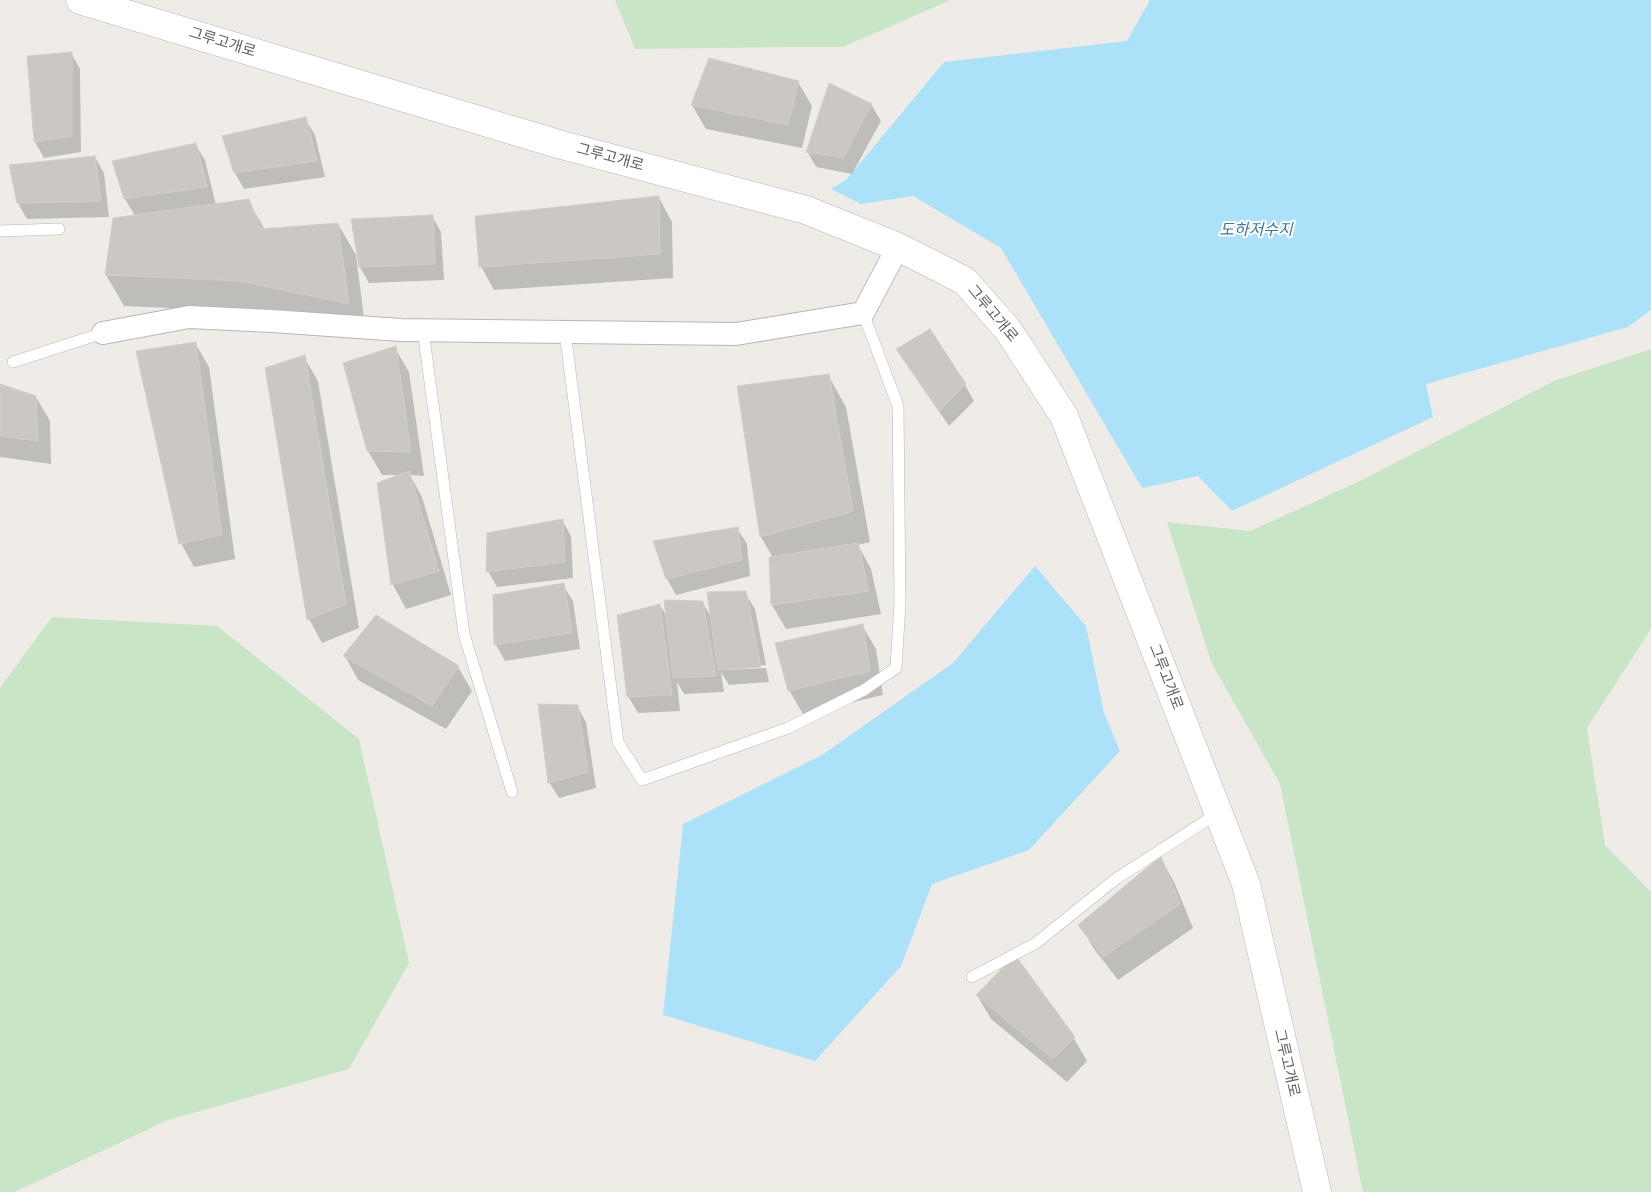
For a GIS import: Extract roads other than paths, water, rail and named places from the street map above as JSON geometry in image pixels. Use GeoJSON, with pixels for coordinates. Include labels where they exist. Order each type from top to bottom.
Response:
{"type":"FeatureCollection","features":[{"type":"Feature","properties":{"kind":"street","name":"그루고개로"},"geometry":{"type":"LineString","coordinates":[[80,0],[558,144],[806,210],[898,247],[965,281],[1008,330],[1064,416],[1246,884],[1317,1192]]}},
{"type":"Feature","properties":{"kind":"street"},"geometry":{"type":"LineString","coordinates":[[103,333],[189,317],[401,330],[736,334],[862,313],[898,247]]}},
{"type":"Feature","properties":{"kind":"lane"},"geometry":{"type":"LineString","coordinates":[[0,232],[59,229]]}},
{"type":"Feature","properties":{"kind":"lane"},"geometry":{"type":"LineString","coordinates":[[565,332],[618,742],[642,780],[788,728],[864,690],[896,668],[900,604],[898,406],[862,313]]}},
{"type":"Feature","properties":{"kind":"lane"},"geometry":{"type":"LineString","coordinates":[[423,330],[464,634],[512,792]]}},
{"type":"Feature","properties":{"kind":"lane"},"geometry":{"type":"LineString","coordinates":[[13,362],[103,333]]}},
{"type":"Feature","properties":{"kind":"lane"},"geometry":{"type":"LineString","coordinates":[[972,977],[1036,943],[1117,878],[1218,813]]}},
{"type":"Feature","properties":{"kind":"water","name":"도하저수지"},"geometry":{"type":"Polygon","coordinates":[[[1150,0],[1651,0],[1651,310],[1628,327],[1426,384],[1433,417],[1232,511],[1198,476],[1142,488],[1001,248],[913,196],[861,204],[831,189],[847,179],[944,62],[1127,41],[1150,0]]]}},
{"type":"Feature","properties":{"kind":"water"},"geometry":{"type":"Polygon","coordinates":[[[1035,566],[1086,626],[1104,713],[1120,751],[1029,850],[932,884],[901,966],[815,1061],[663,1015],[683,824],[822,755],[953,663],[1035,566]]]}}]}
